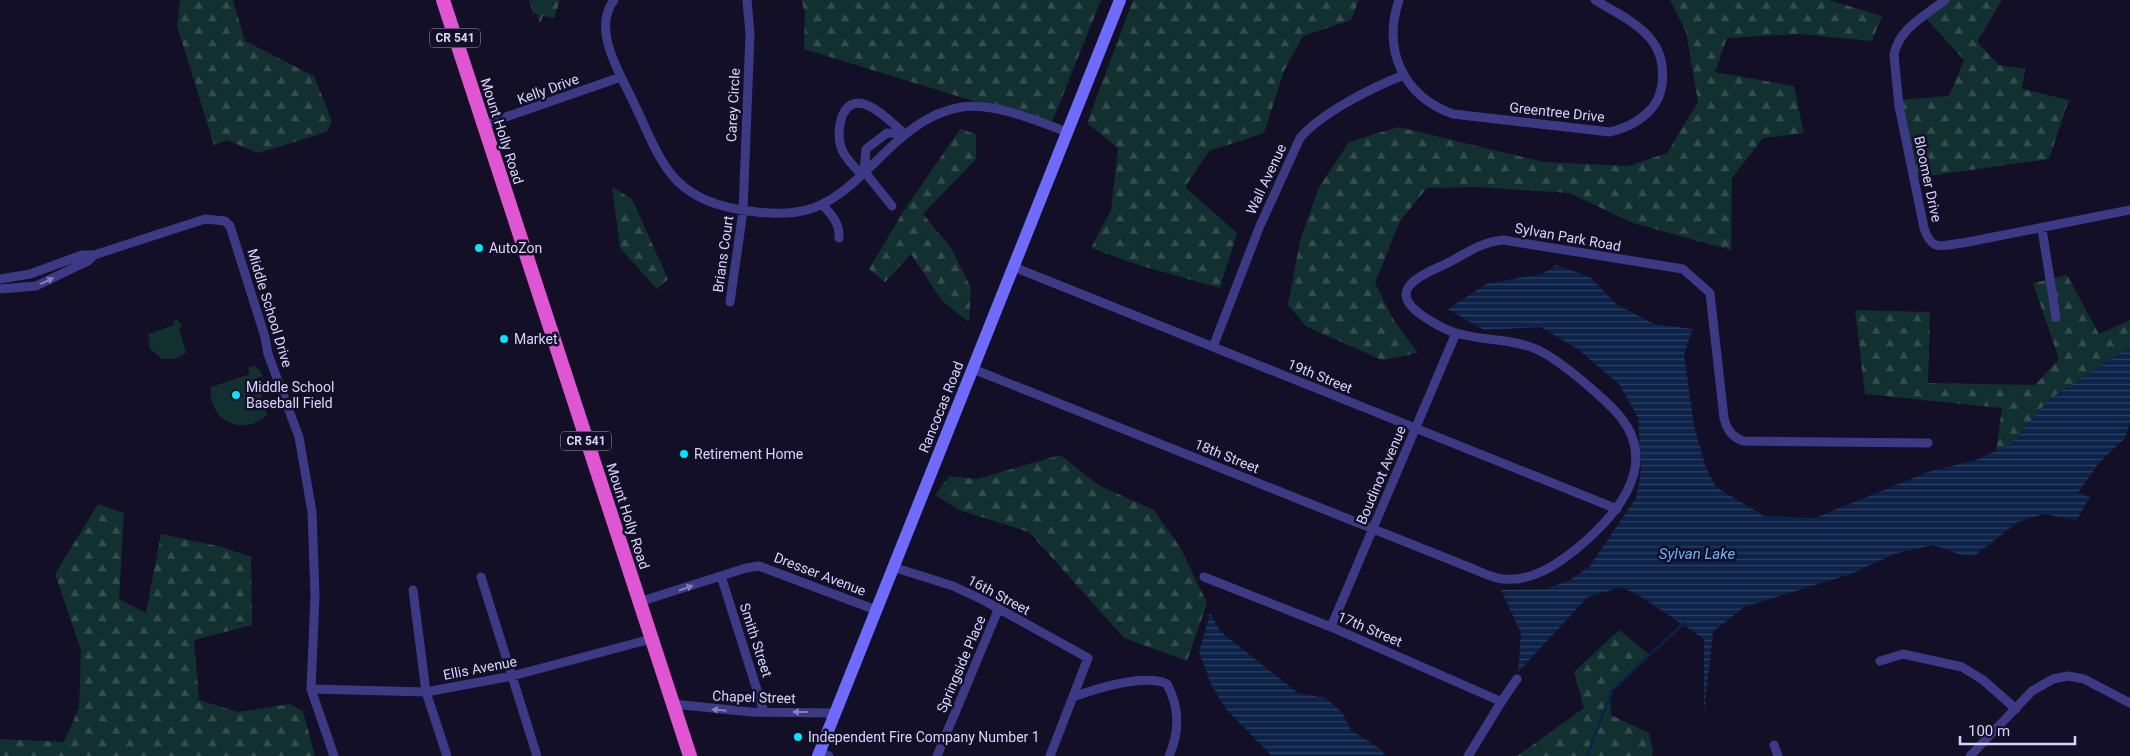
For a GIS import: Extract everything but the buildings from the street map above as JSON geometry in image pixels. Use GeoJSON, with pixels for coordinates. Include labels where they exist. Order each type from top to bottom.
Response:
{"type":"FeatureCollection","features":[{"type":"Feature","properties":{"kind":"highway","name":"Mount Holly Road"},"geometry":{"type":"LineString","coordinates":[[443,0],[690,756]]}},
{"type":"Feature","properties":{"kind":"main road","name":"Rancocas Road"},"geometry":{"type":"LineString","coordinates":[[822,755],[835,713],[893,566],[1120,0]]}},
{"type":"Feature","properties":{"kind":"street"},"geometry":{"type":"LineString","coordinates":[[614,0],[606,16],[605,29],[621,77],[666,168],[685,189],[709,204],[743,211],[789,213],[807,210],[822,204],[905,134],[937,114],[973,105],[997,108],[1067,132]]}},
{"type":"Feature","properties":{"kind":"street","name":"Carey Circle"},"geometry":{"type":"LineString","coordinates":[[743,211],[750,43],[747,0]]}},
{"type":"Feature","properties":{"kind":"street","name":"Greentree Drive"},"geometry":{"type":"LineString","coordinates":[[1399,0],[1392,23],[1392,43],[1395,60],[1408,81],[1437,108],[1453,114],[1610,132],[1630,126],[1648,113],[1655,105],[1664,76],[1658,49],[1647,34],[1633,23],[1595,0]]}},
{"type":"Feature","properties":{"kind":"street","name":"Bloomer Drive"},"geometry":{"type":"LineString","coordinates":[[1945,0],[1903,33],[1894,55],[1899,106],[1927,236],[1935,245],[1941,247],[2042,229],[2130,210]]}},
{"type":"Feature","properties":{"kind":"street","name":"Wall Avenue"},"geometry":{"type":"LineString","coordinates":[[1213,347],[1260,228],[1300,138],[1309,128],[1328,115],[1388,81],[1404,75]]}},
{"type":"Feature","properties":{"kind":"street","name":"Kelly Drive"},"geometry":{"type":"LineString","coordinates":[[483,125],[621,77]]}},
{"type":"Feature","properties":{"kind":"street"},"geometry":{"type":"LineString","coordinates":[[892,206],[845,156],[840,144],[839,126],[842,116],[848,108],[858,103],[868,106],[905,134]]}},
{"type":"Feature","properties":{"kind":"street"},"geometry":{"type":"LineString","coordinates":[[862,172],[866,149],[887,133],[905,134]]}},
{"type":"Feature","properties":{"kind":"street"},"geometry":{"type":"LineString","coordinates":[[822,204],[834,219],[839,230],[839,238]]}},
{"type":"Feature","properties":{"kind":"street","name":"Brians Court"},"geometry":{"type":"LineString","coordinates":[[730,302],[743,211]]}},
{"type":"Feature","properties":{"kind":"street","name":"Middle School Drive"},"geometry":{"type":"LineString","coordinates":[[0,279],[30,274],[82,255],[94,255],[205,220],[216,219],[230,226],[265,337],[268,354],[299,437],[312,512],[315,596],[311,689]]}},
{"type":"Feature","properties":{"kind":"street"},"geometry":{"type":"LineString","coordinates":[[2042,229],[2056,317]]}},
{"type":"Feature","properties":{"kind":"street","name":"Sylvan Park Road"},"geometry":{"type":"LineString","coordinates":[[1471,568],[1504,579],[1518,578],[1544,571],[1576,549],[1617,510],[1631,485],[1635,460],[1631,435],[1622,419],[1576,377],[1538,350],[1514,343],[1456,333],[1436,324],[1412,309],[1407,302],[1407,291],[1410,285],[1422,275],[1494,241],[1511,241],[1683,269],[1710,293],[1724,418],[1730,433],[1736,438],[1743,440],[1928,443]]}},
{"type":"Feature","properties":{"kind":"street","name":"Middle School Drive"},"geometry":{"type":"LineString","coordinates":[[0,288],[36,286],[88,261],[94,255]]}},
{"type":"Feature","properties":{"kind":"street","name":"19th Street"},"geometry":{"type":"LineString","coordinates":[[1014,267],[1617,510]]}},
{"type":"Feature","properties":{"kind":"street","name":"Boudinot Avenue"},"geometry":{"type":"LineString","coordinates":[[1332,627],[1456,333]]}},
{"type":"Feature","properties":{"kind":"street","name":"18th Street"},"geometry":{"type":"LineString","coordinates":[[972,369],[1471,568]]}},
{"type":"Feature","properties":{"kind":"street","name":"16th Street"},"geometry":{"type":"LineString","coordinates":[[893,566],[953,586],[983,600],[998,610],[1088,658],[1072,697]]}},
{"type":"Feature","properties":{"kind":"street","name":"Dresser Avenue"},"geometry":{"type":"LineString","coordinates":[[639,602],[746,568],[765,567],[876,610]]}},
{"type":"Feature","properties":{"kind":"street","name":"Smith Street"},"geometry":{"type":"LineString","coordinates":[[721,576],[764,712]]}},
{"type":"Feature","properties":{"kind":"street"},"geometry":{"type":"LineString","coordinates":[[481,577],[537,756]]}},
{"type":"Feature","properties":{"kind":"street","name":"17th Street"},"geometry":{"type":"LineString","coordinates":[[1204,577],[1332,627],[1500,701]]}},
{"type":"Feature","properties":{"kind":"street"},"geometry":{"type":"LineString","coordinates":[[413,590],[426,692],[447,756]]}},
{"type":"Feature","properties":{"kind":"street","name":"Springside Place"},"geometry":{"type":"LineString","coordinates":[[937,756],[998,610]]}},
{"type":"Feature","properties":{"kind":"street","name":"Ellis Avenue"},"geometry":{"type":"LineString","coordinates":[[311,689],[426,692],[512,676],[651,639]]}},
{"type":"Feature","properties":{"kind":"street"},"geometry":{"type":"LineString","coordinates":[[1880,661],[1903,654],[1962,668],[1983,680],[2016,709]]}},
{"type":"Feature","properties":{"kind":"street"},"geometry":{"type":"LineString","coordinates":[[1970,756],[2032,692],[2046,682],[2068,676],[2084,679],[2130,703]]}},
{"type":"Feature","properties":{"kind":"street"},"geometry":{"type":"LineString","coordinates":[[1468,756],[1493,717],[1500,701],[1517,678]]}},
{"type":"Feature","properties":{"kind":"street"},"geometry":{"type":"LineString","coordinates":[[1050,756],[1072,697],[1108,685],[1150,681],[1167,684],[1174,695],[1178,718],[1175,741],[1170,756]]}},
{"type":"Feature","properties":{"kind":"street"},"geometry":{"type":"LineString","coordinates":[[311,689],[334,756]]}},
{"type":"Feature","properties":{"kind":"street","name":"Chapel Street"},"geometry":{"type":"LineString","coordinates":[[673,704],[720,710],[835,713]]}},
{"type":"Feature","properties":{"kind":"street"},"geometry":{"type":"LineString","coordinates":[[1774,745],[1778,756]]}},
{"type":"Feature","properties":{"kind":"green space"},"geometry":{"type":"Polygon","coordinates":[[[180,0],[233,0],[245,41],[314,76],[332,121],[327,132],[258,153],[227,140],[214,145],[177,26],[180,0]]]}},
{"type":"Feature","properties":{"kind":"green space"},"geometry":{"type":"Polygon","coordinates":[[[529,0],[560,0],[554,18],[543,16],[540,24],[537,14],[533,13],[529,0]]]}},
{"type":"Feature","properties":{"kind":"green space"},"geometry":{"type":"Polygon","coordinates":[[[801,0],[1101,0],[1051,125],[804,49],[805,12],[801,0]]]}},
{"type":"Feature","properties":{"kind":"green space"},"geometry":{"type":"Polygon","coordinates":[[[1133,0],[1359,0],[1351,20],[1303,36],[1284,71],[1264,133],[1209,151],[1185,187],[1237,233],[1220,288],[1142,266],[1091,248],[1111,210],[1118,148],[1087,123],[1133,0]]]}},
{"type":"Feature","properties":{"kind":"green space"},"geometry":{"type":"Polygon","coordinates":[[[1670,0],[1829,0],[1882,16],[1872,41],[1798,34],[1727,38],[1715,72],[1794,86],[1804,133],[1763,138],[1732,178],[1731,250],[1633,223],[1569,193],[1479,187],[1427,188],[1400,221],[1375,283],[1393,319],[1418,353],[1382,360],[1307,327],[1288,305],[1300,241],[1319,187],[1349,142],[1398,127],[1544,162],[1628,166],[1667,153],[1698,102],[1686,32],[1670,0]]]}},
{"type":"Feature","properties":{"kind":"green space"},"geometry":{"type":"Polygon","coordinates":[[[1944,0],[2002,0],[1977,42],[1999,65],[2025,69],[2022,89],[2069,100],[2049,159],[1914,178],[1899,100],[1949,96],[1964,60],[1923,15],[1944,0]]]}},
{"type":"Feature","properties":{"kind":"green space"},"geometry":{"type":"Polygon","coordinates":[[[960,129],[976,134],[976,159],[923,214],[951,248],[971,288],[969,322],[942,301],[911,254],[885,282],[869,269],[903,212],[960,129]]]}},
{"type":"Feature","properties":{"kind":"green space"},"geometry":{"type":"Polygon","coordinates":[[[612,187],[632,199],[668,279],[657,289],[620,248],[612,187]]]}},
{"type":"Feature","properties":{"kind":"green space"},"geometry":{"type":"Polygon","coordinates":[[[2067,275],[2099,334],[2130,320],[2130,354],[1995,459],[2002,408],[1865,394],[1855,310],[1930,312],[1928,383],[2035,385],[2059,359],[2033,283],[2067,275]]]}},
{"type":"Feature","properties":{"kind":"green space"},"geometry":{"type":"Polygon","coordinates":[[[177,320],[183,326],[179,328],[186,353],[176,359],[162,359],[150,349],[148,334],[174,325],[173,321],[177,320]]]}},
{"type":"Feature","properties":{"kind":"green space","name":"Middle School Baseball Field"},"geometry":{"type":"Polygon","coordinates":[[[254,366],[260,370],[263,376],[257,378],[267,415],[258,422],[248,425],[228,422],[215,409],[211,399],[211,387],[250,374],[248,368],[254,366]]]}},
{"type":"Feature","properties":{"kind":"green space"},"geometry":{"type":"Polygon","coordinates":[[[1060,455],[1100,486],[1154,510],[1181,549],[1207,603],[1187,661],[1124,638],[1029,532],[959,510],[935,495],[949,476],[977,479],[1060,455]]]}},
{"type":"Feature","properties":{"kind":"green space"},"geometry":{"type":"Polygon","coordinates":[[[98,504],[124,513],[119,599],[146,613],[161,534],[222,547],[251,557],[252,625],[194,640],[199,700],[238,712],[290,704],[303,711],[315,756],[0,756],[0,739],[64,742],[79,708],[81,650],[55,574],[98,504]]]}},
{"type":"Feature","properties":{"kind":"green space"},"geometry":{"type":"Polygon","coordinates":[[[1619,630],[1650,655],[1610,692],[1611,715],[1649,733],[1653,751],[1652,756],[1517,756],[1584,708],[1574,672],[1619,630]]]}},
{"type":"Feature","properties":{"kind":"water","name":"Sylvan Lake"},"geometry":{"type":"Polygon","coordinates":[[[1556,265],[1590,277],[1616,304],[1654,324],[1693,329],[1684,354],[1694,425],[1705,465],[1716,487],[1764,516],[1815,518],[1928,472],[1976,460],[2011,444],[2049,399],[2130,347],[2130,422],[2125,438],[2098,464],[2078,493],[2090,497],[2077,520],[2044,514],[2018,522],[1974,556],[1961,555],[1933,545],[1894,554],[1851,574],[1744,607],[1713,632],[1704,713],[1704,639],[1640,596],[1621,587],[1588,597],[1518,672],[1521,633],[1501,590],[1546,589],[1570,580],[1590,566],[1636,498],[1641,471],[1638,418],[1620,385],[1579,350],[1541,327],[1484,330],[1448,309],[1486,284],[1542,274],[1556,265]]]}},
{"type":"Feature","properties":{"kind":"water"},"geometry":{"type":"Polygon","coordinates":[[[1210,613],[1221,632],[1298,693],[1325,698],[1342,712],[1351,730],[1382,750],[1385,756],[1272,756],[1226,709],[1211,684],[1199,652],[1210,613]]]}},
{"type":"Feature","properties":{"kind":"waterway"},"geometry":{"type":"LineString","coordinates":[[1587,756],[1612,690],[1685,622]]}},
{"type":"Feature","properties":{"kind":"place","name":"AutoZon"},"geometry":{"type":"Point","coordinates":[479,248]}},
{"type":"Feature","properties":{"kind":"place","name":"Market"},"geometry":{"type":"Point","coordinates":[504,339]}},
{"type":"Feature","properties":{"kind":"place","name":"Middle School Baseball Field"},"geometry":{"type":"Point","coordinates":[236,395]}},
{"type":"Feature","properties":{"kind":"place","name":"Retirement Home"},"geometry":{"type":"Point","coordinates":[684,454]}},
{"type":"Feature","properties":{"kind":"place","name":"Independent Fire Company Number 1"},"geometry":{"type":"Point","coordinates":[798,737]}}]}
